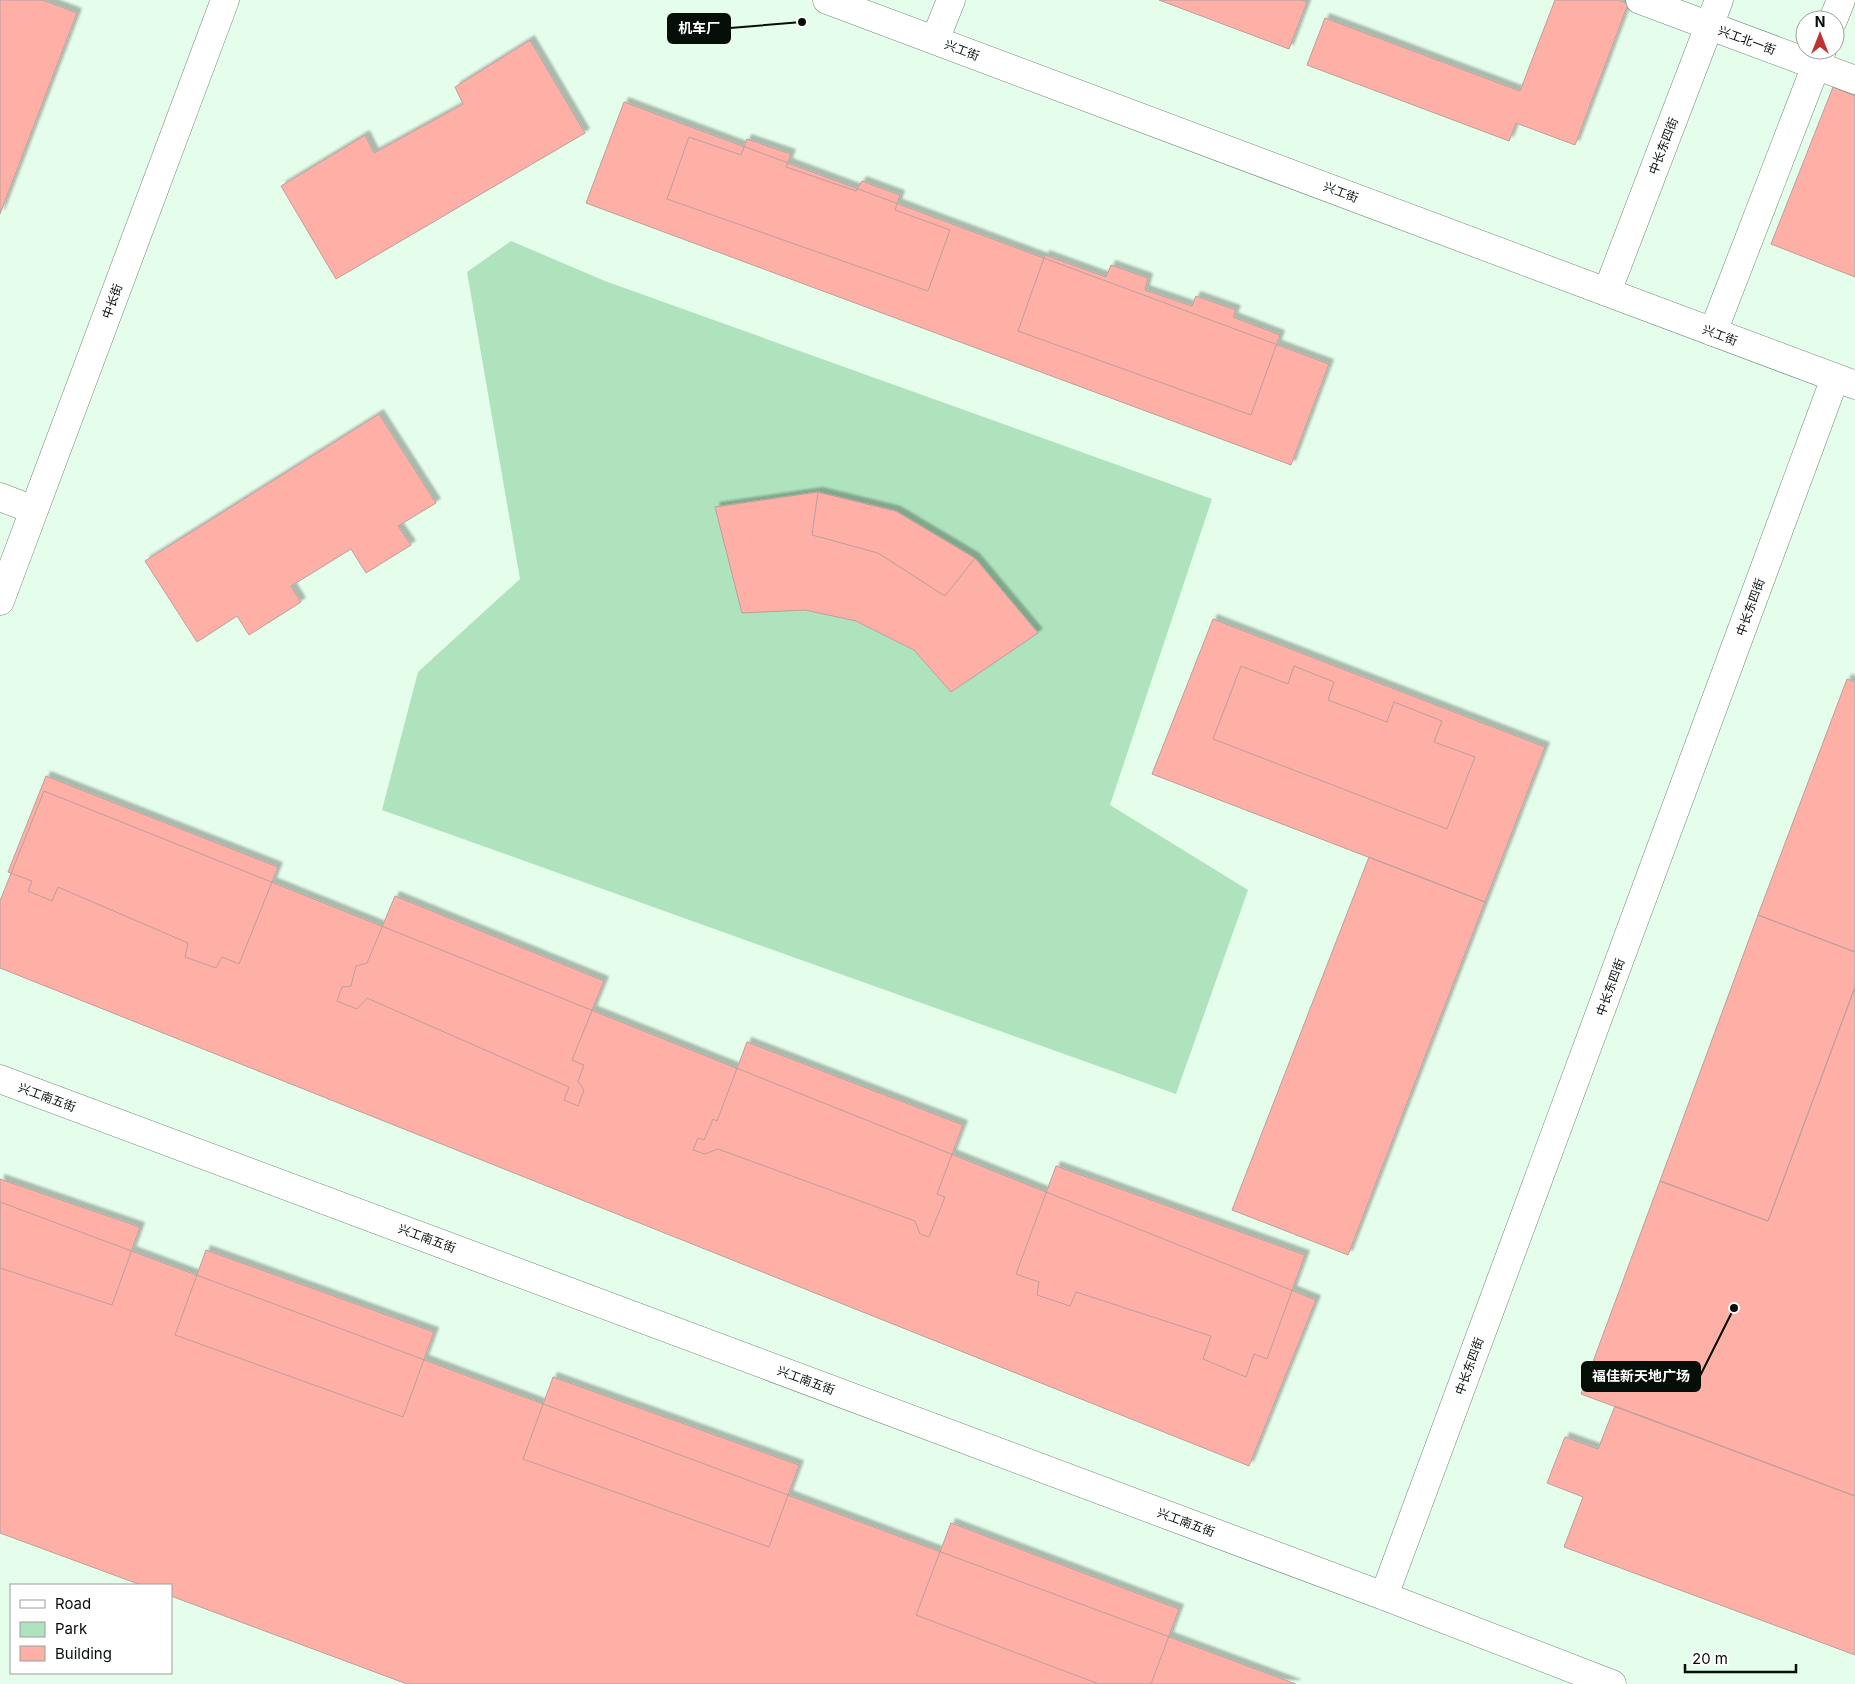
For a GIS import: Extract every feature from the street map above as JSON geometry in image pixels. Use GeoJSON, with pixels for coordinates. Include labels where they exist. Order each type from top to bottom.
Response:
{"type":"FeatureCollection","features":[{"type":"Feature","properties":{"kind":"street","name":"中长街"},"geometry":{"type":"LineString","coordinates":[[0,602],[225,0]]}},
{"type":"Feature","properties":{"kind":"street","name":"兴工街"},"geometry":{"type":"LineString","coordinates":[[828,0],[1845,381]]}},
{"type":"Feature","properties":{"kind":"street"},"geometry":{"type":"LineString","coordinates":[[935,40],[951,0]]}},
{"type":"Feature","properties":{"kind":"street","name":"兴工北一街"},"geometry":{"type":"LineString","coordinates":[[1640,0],[1709,26],[1795,51]]}},
{"type":"Feature","properties":{"kind":"street","name":"中长东四街"},"geometry":{"type":"LineString","coordinates":[[1607,292],[1719,0]]}},
{"type":"Feature","properties":{"kind":"street"},"geometry":{"type":"LineString","coordinates":[[1713,332],[1818,60]]}},
{"type":"Feature","properties":{"kind":"street","name":"兴工北一街"},"geometry":{"type":"LineString","coordinates":[[1822,60],[1855,80]]}},
{"type":"Feature","properties":{"kind":"street","name":"中长东四街"},"geometry":{"type":"LineString","coordinates":[[1384,1596],[1845,381]]}},
{"type":"Feature","properties":{"kind":"street"},"geometry":{"type":"LineString","coordinates":[[0,497],[34,510]]}},
{"type":"Feature","properties":{"kind":"street","name":"兴工南五街"},"geometry":{"type":"LineString","coordinates":[[0,1079],[1384,1596],[1612,1684]]}},
{"type":"Feature","properties":{"kind":"green space"},"geometry":{"type":"Polygon","coordinates":[[[511,241],[605,281],[1212,499],[1110,805],[1248,890],[1176,1094],[382,810],[418,672],[520,579],[467,272],[511,241]]]}},
{"type":"Feature","properties":{"kind":"building"},"geometry":{"type":"Polygon","coordinates":[[[0,0],[43,0],[77,13],[0,214],[0,0]]]}},
{"type":"Feature","properties":{"kind":"building"},"geometry":{"type":"Polygon","coordinates":[[[1159,0],[1301,0],[1307,2],[1289,49],[1159,0]]]}},
{"type":"Feature","properties":{"kind":"building"},"geometry":{"type":"Polygon","coordinates":[[[1555,0],[1618,0],[1628,4],[1575,145],[1516,123],[1509,141],[1307,65],[1325,18],[1520,91],[1555,0]]]}},
{"type":"Feature","properties":{"kind":"building"},"geometry":{"type":"Polygon","coordinates":[[[530,40],[585,133],[336,279],[281,186],[365,135],[374,153],[463,104],[455,87],[530,40]]]}},
{"type":"Feature","properties":{"kind":"building"},"geometry":{"type":"Polygon","coordinates":[[[1833,87],[1855,96],[1855,277],[1771,244],[1833,87]]]}},
{"type":"Feature","properties":{"kind":"building"},"geometry":{"type":"Polygon","coordinates":[[[624,102],[1329,364],[1291,465],[586,203],[624,102]]]}},
{"type":"Feature","properties":{"kind":"building"},"geometry":{"type":"Polygon","coordinates":[[[689,137],[741,155],[747,139],[791,154],[786,167],[856,191],[862,181],[900,195],[895,210],[950,230],[928,291],[667,199],[689,137]]]}},
{"type":"Feature","properties":{"kind":"building"},"geometry":{"type":"Polygon","coordinates":[[[1045,255],[1106,277],[1111,265],[1148,278],[1145,290],[1192,306],[1196,296],[1236,310],[1233,317],[1280,335],[1251,415],[1018,331],[1045,255]]]}},
{"type":"Feature","properties":{"kind":"building"},"geometry":{"type":"Polygon","coordinates":[[[379,414],[436,503],[398,526],[411,545],[366,573],[351,549],[291,586],[301,602],[249,635],[237,616],[197,642],[145,561],[379,414]]]}},
{"type":"Feature","properties":{"kind":"building"},"geometry":{"type":"Polygon","coordinates":[[[818,492],[896,511],[975,558],[1038,633],[951,692],[914,650],[856,621],[805,610],[742,613],[715,507],[818,492]]]}},
{"type":"Feature","properties":{"kind":"building"},"geometry":{"type":"Polygon","coordinates":[[[818,492],[896,511],[975,558],[945,596],[878,553],[812,535],[818,492]]]}},
{"type":"Feature","properties":{"kind":"building"},"geometry":{"type":"Polygon","coordinates":[[[1213,619],[1545,747],[1485,902],[1152,774],[1213,619]]]}},
{"type":"Feature","properties":{"kind":"building"},"geometry":{"type":"Polygon","coordinates":[[[1241,666],[1288,684],[1294,666],[1334,682],[1328,700],[1387,722],[1394,702],[1442,721],[1434,742],[1475,757],[1447,829],[1213,739],[1241,666]]]}},
{"type":"Feature","properties":{"kind":"building"},"geometry":{"type":"Polygon","coordinates":[[[1847,679],[1855,682],[1855,952],[1758,915],[1847,679]]]}},
{"type":"Feature","properties":{"kind":"building"},"geometry":{"type":"Polygon","coordinates":[[[46,776],[278,867],[239,964],[222,957],[216,968],[185,957],[188,943],[58,887],[52,901],[28,891],[32,881],[8,872],[46,776]]]}},
{"type":"Feature","properties":{"kind":"building"},"geometry":{"type":"Polygon","coordinates":[[[44,791],[1316,1300],[1249,1466],[0,968],[0,901],[44,791]]]}},
{"type":"Feature","properties":{"kind":"building"},"geometry":{"type":"Polygon","coordinates":[[[1369,857],[1485,902],[1348,1255],[1232,1210],[1369,857]]]}},
{"type":"Feature","properties":{"kind":"building"},"geometry":{"type":"Polygon","coordinates":[[[395,896],[604,981],[572,1060],[584,1065],[578,1081],[584,1090],[578,1106],[564,1100],[569,1087],[367,998],[357,1009],[337,1001],[342,987],[351,986],[356,966],[367,963],[395,896]]]}},
{"type":"Feature","properties":{"kind":"building"},"geometry":{"type":"Polygon","coordinates":[[[1758,915],[1855,952],[1855,987],[1768,1221],[1660,1181],[1758,915]]]}},
{"type":"Feature","properties":{"kind":"building"},"geometry":{"type":"Polygon","coordinates":[[[1855,987],[1855,1496],[1581,1394],[1660,1181],[1768,1221],[1855,987]]]}},
{"type":"Feature","properties":{"kind":"building"},"geometry":{"type":"Polygon","coordinates":[[[747,1042],[963,1125],[937,1194],[945,1197],[929,1237],[920,1234],[915,1221],[718,1149],[705,1154],[693,1150],[698,1138],[704,1140],[713,1119],[717,1121],[747,1042]]]}},
{"type":"Feature","properties":{"kind":"building"},"geometry":{"type":"Polygon","coordinates":[[[1056,1166],[1305,1255],[1267,1359],[1254,1354],[1246,1377],[1203,1359],[1211,1336],[1076,1292],[1070,1306],[1037,1295],[1039,1282],[1016,1274],[1056,1166]]]}},
{"type":"Feature","properties":{"kind":"building"},"geometry":{"type":"Polygon","coordinates":[[[0,1179],[140,1227],[112,1305],[0,1268],[0,1179]]]}},
{"type":"Feature","properties":{"kind":"building"},"geometry":{"type":"Polygon","coordinates":[[[0,1202],[1296,1684],[407,1684],[172,1596],[172,1584],[138,1584],[0,1533],[0,1202]]]}},
{"type":"Feature","properties":{"kind":"building"},"geometry":{"type":"Polygon","coordinates":[[[206,1250],[434,1332],[403,1417],[175,1335],[206,1250]]]}},
{"type":"Feature","properties":{"kind":"building"},"geometry":{"type":"Polygon","coordinates":[[[553,1377],[799,1465],[769,1547],[523,1459],[553,1377]]]}},
{"type":"Feature","properties":{"kind":"building"},"geometry":{"type":"Polygon","coordinates":[[[1615,1406],[1855,1496],[1855,1655],[1564,1547],[1583,1497],[1547,1483],[1565,1437],[1598,1449],[1615,1406]]]}},
{"type":"Feature","properties":{"kind":"building"},"geometry":{"type":"Polygon","coordinates":[[[951,1523],[1179,1609],[1151,1684],[1099,1684],[916,1615],[951,1523]]]}},
{"type":"Feature","properties":{"kind":"place","name":"机车厂"},"geometry":{"type":"Point","coordinates":[802,22]}},
{"type":"Feature","properties":{"kind":"place","name":"福佳新天地广场"},"geometry":{"type":"Point","coordinates":[1734,1308]}}]}
